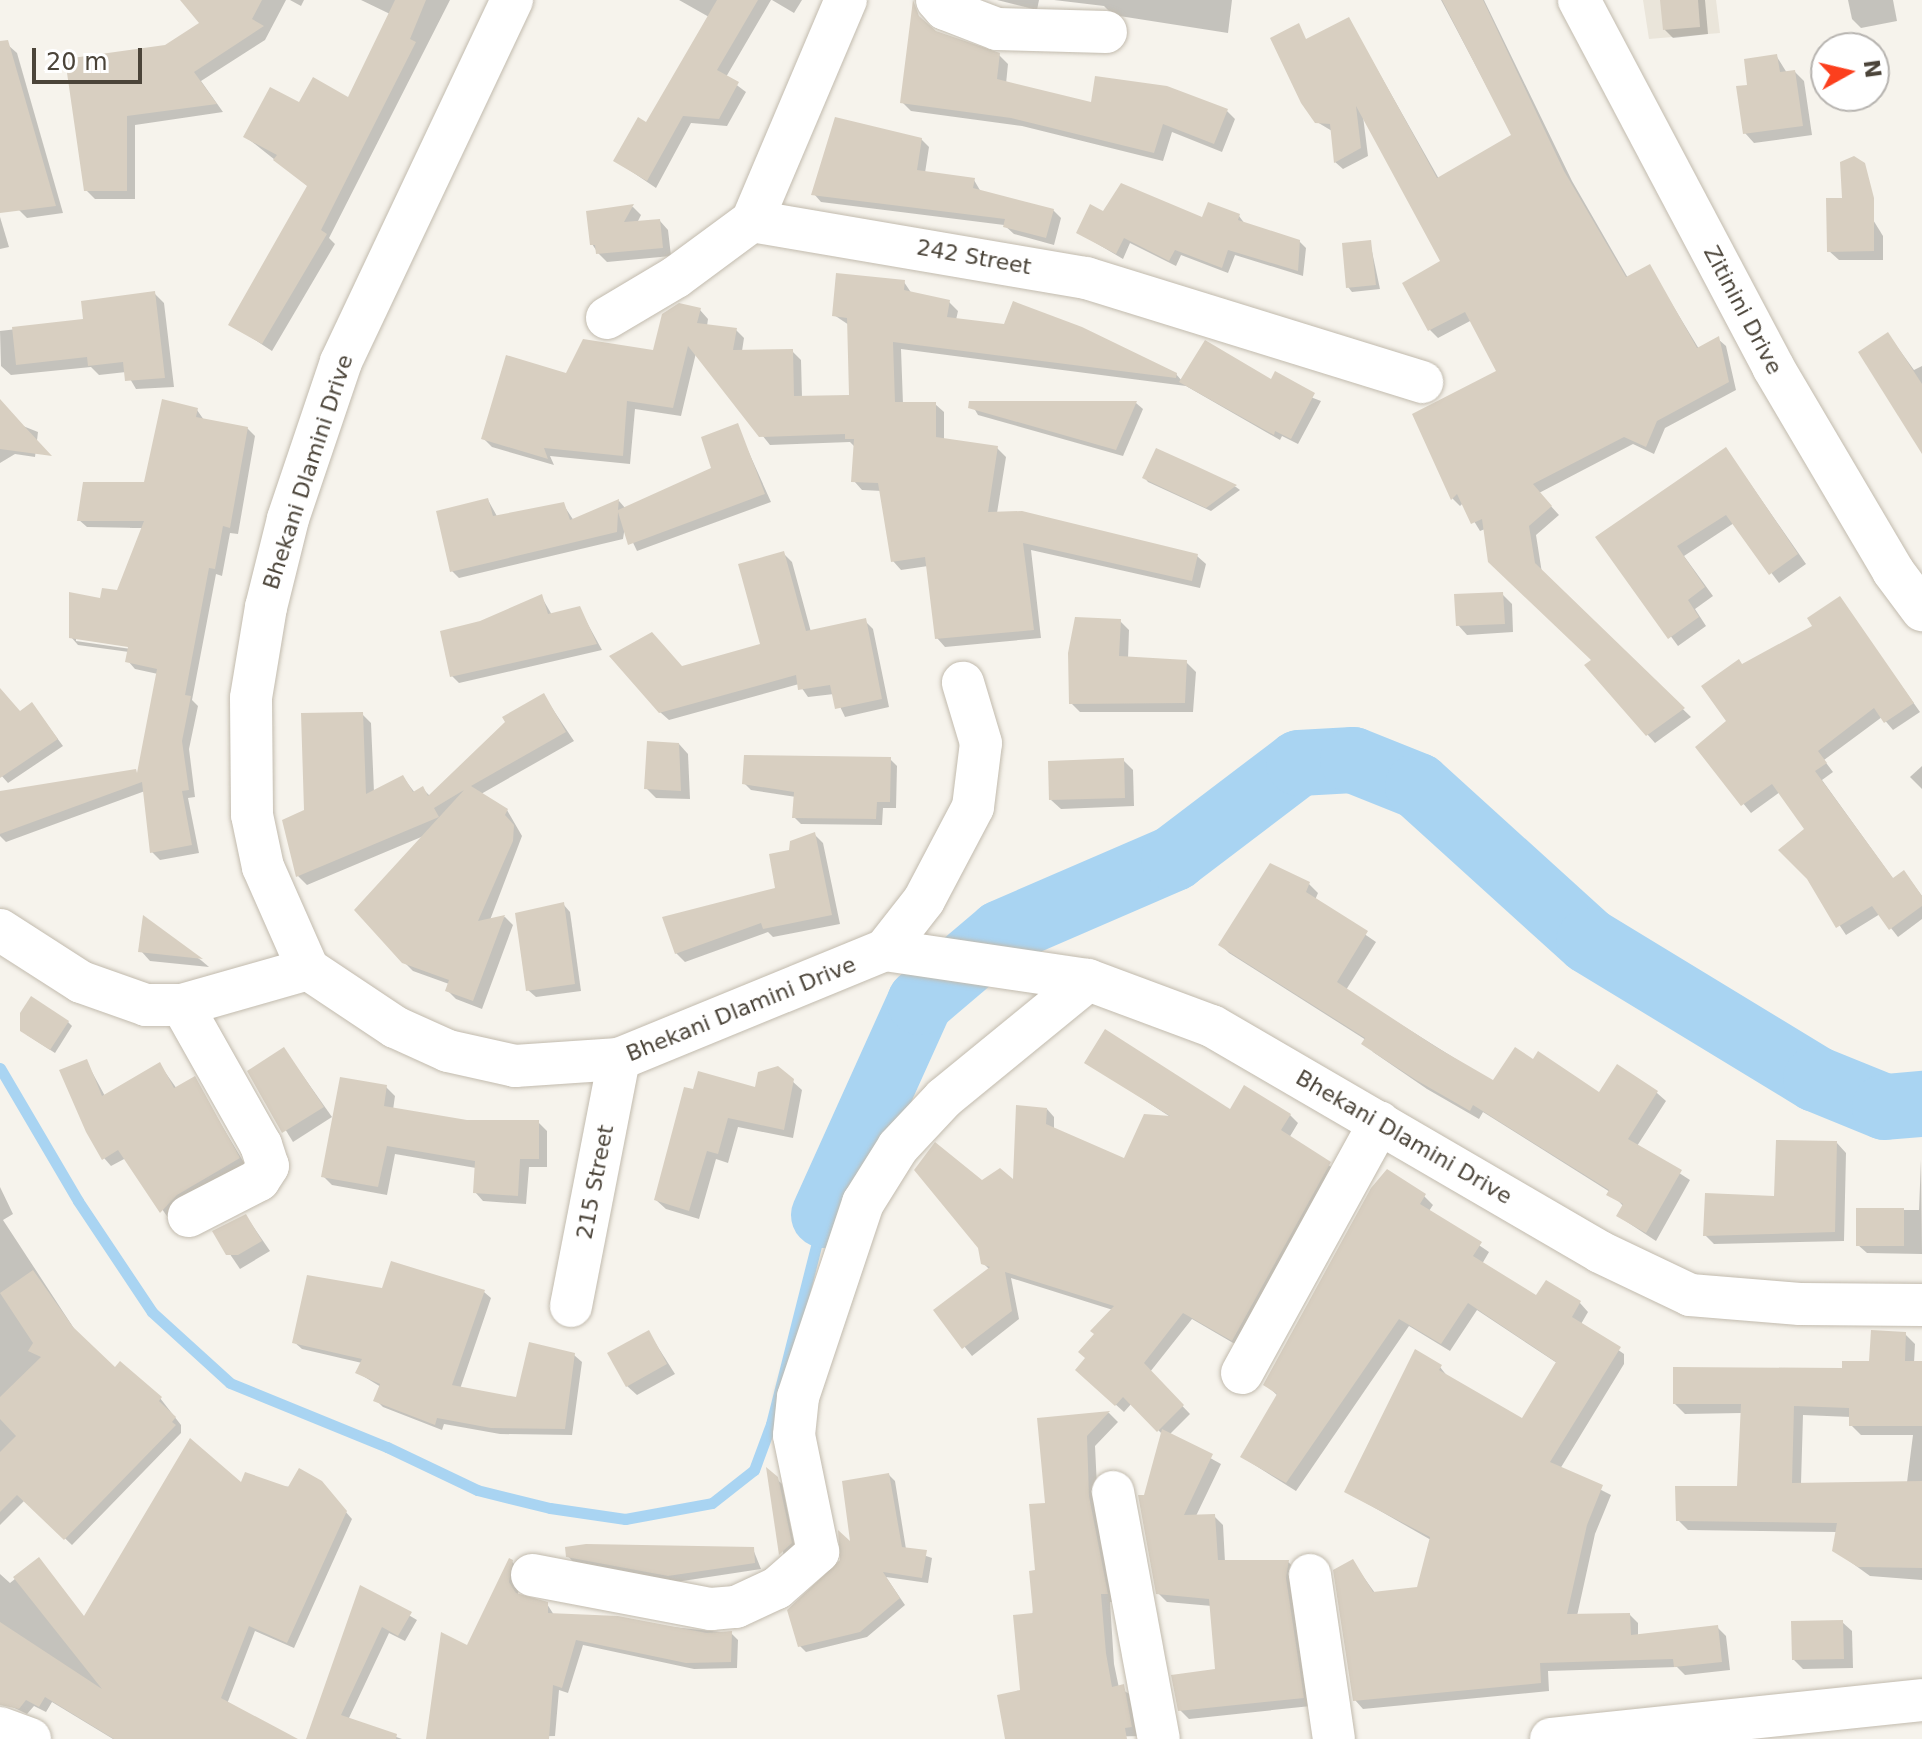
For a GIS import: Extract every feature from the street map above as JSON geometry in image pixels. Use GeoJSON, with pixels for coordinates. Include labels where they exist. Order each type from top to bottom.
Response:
{"type":"FeatureCollection","features":[{"type":"Feature","properties":{"kind":"street","name":"Bhekani Dlamini Drive"},"geometry":{"type":"LineString","coordinates":[[512,0],[341,362],[288,519],[266,607],[251,698],[252,815],[263,867],[308,969],[395,1027],[474,1059],[515,1066],[619,1059],[900,952],[1088,980],[1212,1026],[1600,1252],[1690,1295],[1800,1304],[1922,1305]]}},
{"type":"Feature","properties":{"kind":"street"},"geometry":{"type":"LineString","coordinates":[[607,318],[676,277],[752,221],[846,0]]}},
{"type":"Feature","properties":{"kind":"street"},"geometry":{"type":"LineString","coordinates":[[937,0],[945,9],[997,29],[1106,32]]}},
{"type":"Feature","properties":{"kind":"street","name":"Zitinini Drive"},"geometry":{"type":"LineString","coordinates":[[1579,0],[1773,367],[1893,571],[1922,610]]}},
{"type":"Feature","properties":{"kind":"street","name":"242 Street"},"geometry":{"type":"LineString","coordinates":[[752,221],[1086,278],[1422,382]]}},
{"type":"Feature","properties":{"kind":"street","name":"Bhekani Dlamini Drive"},"geometry":{"type":"LineString","coordinates":[[900,952],[973,807],[981,743],[963,683]]}},
{"type":"Feature","properties":{"kind":"street"},"geometry":{"type":"LineString","coordinates":[[0,930],[112,998],[146,1005],[182,1005],[308,969]]}},
{"type":"Feature","properties":{"kind":"street"},"geometry":{"type":"LineString","coordinates":[[532,1575],[711,1609],[736,1607],[777,1588],[818,1552],[794,1435],[798,1397],[863,1203],[898,1147],[944,1098],[1088,980]]}},
{"type":"Feature","properties":{"kind":"street"},"geometry":{"type":"LineString","coordinates":[[182,1005],[261,1145],[268,1166],[259,1180],[189,1216]]}},
{"type":"Feature","properties":{"kind":"street","name":"215 Street"},"geometry":{"type":"LineString","coordinates":[[571,1306],[619,1059]]}},
{"type":"Feature","properties":{"kind":"street"},"geometry":{"type":"LineString","coordinates":[[1242,1373],[1380,1122]]}},
{"type":"Feature","properties":{"kind":"street"},"geometry":{"type":"LineString","coordinates":[[1113,1492],[1159,1739]]}},
{"type":"Feature","properties":{"kind":"street"},"geometry":{"type":"LineString","coordinates":[[1310,1575],[1334,1739]]}},
{"type":"Feature","properties":{"kind":"street"},"geometry":{"type":"LineString","coordinates":[[1551,1739],[1865,1723],[1922,1700]]}},
{"type":"Feature","properties":{"kind":"street"},"geometry":{"type":"LineString","coordinates":[[0,1728],[30,1739]]}},
{"type":"Feature","properties":{"kind":"shaded area"},"geometry":{"type":"Polygon","coordinates":[[[1643,0],[1716,0],[1720,33],[1649,39],[1643,0]]]}},
{"type":"Feature","properties":{"kind":"building"},"geometry":{"type":"Polygon","coordinates":[[[180,0],[262,0],[252,19],[264,26],[194,72],[217,104],[127,116],[127,191],[84,191],[65,59],[165,45],[199,23],[180,0]]]}},
{"type":"Feature","properties":{"kind":"building"},"geometry":{"type":"Polygon","coordinates":[[[395,0],[426,0],[410,39],[416,42],[321,230],[327,234],[262,344],[228,325],[307,186],[273,160],[277,155],[243,137],[270,87],[299,102],[313,77],[348,97],[395,0]]]}},
{"type":"Feature","properties":{"kind":"building"},"geometry":{"type":"Polygon","coordinates":[[[717,0],[758,0],[717,70],[739,82],[719,119],[683,116],[647,181],[613,161],[638,117],[646,122],[717,0]]]}},
{"type":"Feature","properties":{"kind":"building"},"geometry":{"type":"Polygon","coordinates":[[[913,0],[919,16],[936,31],[1000,53],[997,79],[1091,102],[1095,76],[1167,86],[1228,109],[1214,144],[1163,124],[1154,153],[1011,118],[900,103],[913,0]]]}},
{"type":"Feature","properties":{"kind":"building"},"geometry":{"type":"Polygon","coordinates":[[[1442,0],[1483,0],[1564,171],[1626,277],[1650,264],[1697,348],[1719,336],[1729,382],[1657,421],[1646,447],[1624,437],[1533,484],[1552,506],[1529,526],[1535,563],[1685,708],[1646,736],[1584,665],[1591,660],[1488,562],[1482,519],[1471,524],[1457,494],[1451,500],[1412,414],[1496,371],[1465,312],[1428,331],[1402,283],[1440,261],[1356,106],[1361,148],[1334,163],[1330,124],[1315,123],[1301,103],[1270,38],[1299,23],[1306,39],[1349,17],[1437,178],[1511,135],[1442,0]]]}},
{"type":"Feature","properties":{"kind":"building"},"geometry":{"type":"Polygon","coordinates":[[[1660,0],[1698,0],[1700,27],[1663,30],[1660,0]]]}},
{"type":"Feature","properties":{"kind":"building"},"geometry":{"type":"Polygon","coordinates":[[[8,40],[56,206],[0,213],[0,41],[8,40]]]}},
{"type":"Feature","properties":{"kind":"building"},"geometry":{"type":"Polygon","coordinates":[[[1777,54],[1780,72],[1795,70],[1803,126],[1743,134],[1736,86],[1747,85],[1744,59],[1777,54]]]}},
{"type":"Feature","properties":{"kind":"building"},"geometry":{"type":"Polygon","coordinates":[[[835,117],[922,138],[917,170],[975,178],[973,188],[1054,209],[1046,238],[1003,227],[1005,219],[811,195],[835,117]]]}},
{"type":"Feature","properties":{"kind":"building"},"geometry":{"type":"Polygon","coordinates":[[[1854,156],[1865,163],[1874,198],[1874,251],[1827,252],[1826,198],[1842,198],[1840,162],[1854,156]]]}},
{"type":"Feature","properties":{"kind":"building"},"geometry":{"type":"Polygon","coordinates":[[[1121,183],[1202,217],[1208,202],[1240,214],[1238,220],[1300,240],[1298,271],[1228,250],[1222,268],[1175,250],[1169,261],[1124,238],[1116,254],[1076,233],[1090,204],[1103,211],[1121,183]]]}},
{"type":"Feature","properties":{"kind":"building"},"geometry":{"type":"Polygon","coordinates":[[[634,204],[624,222],[660,219],[663,248],[596,254],[595,245],[590,245],[586,211],[634,204]]]}},
{"type":"Feature","properties":{"kind":"building"},"geometry":{"type":"Polygon","coordinates":[[[1371,240],[1376,285],[1346,288],[1342,243],[1371,240]]]}},
{"type":"Feature","properties":{"kind":"building"},"geometry":{"type":"Polygon","coordinates":[[[836,273],[905,280],[904,290],[950,300],[947,317],[1004,324],[1013,301],[1082,327],[1177,373],[1176,378],[893,342],[895,402],[936,402],[936,437],[998,446],[988,512],[1022,511],[1198,554],[1192,581],[1023,543],[1034,630],[935,639],[925,557],[891,562],[878,483],[851,482],[854,439],[845,439],[845,434],[759,437],[688,346],[673,408],[627,401],[623,456],[544,448],[548,459],[481,439],[506,355],[566,373],[583,339],[653,350],[662,314],[679,303],[701,308],[697,323],[737,328],[733,350],[793,349],[794,396],[849,395],[847,318],[832,316],[836,273]]]}},
{"type":"Feature","properties":{"kind":"building"},"geometry":{"type":"Polygon","coordinates":[[[155,291],[165,378],[125,381],[123,362],[88,366],[87,357],[16,365],[12,327],[83,319],[81,301],[155,291]]]}},
{"type":"Feature","properties":{"kind":"building"},"geometry":{"type":"Polygon","coordinates":[[[1888,332],[1922,384],[1922,454],[1858,352],[1888,332]]]}},
{"type":"Feature","properties":{"kind":"building"},"geometry":{"type":"Polygon","coordinates":[[[1205,340],[1271,379],[1275,371],[1315,393],[1291,439],[1275,431],[1274,435],[1179,382],[1205,340]]]}},
{"type":"Feature","properties":{"kind":"building"},"geometry":{"type":"Polygon","coordinates":[[[0,399],[26,428],[52,456],[0,449],[0,399]]]}},
{"type":"Feature","properties":{"kind":"building"},"geometry":{"type":"Polygon","coordinates":[[[162,399],[198,408],[196,417],[248,427],[230,528],[223,526],[215,569],[209,568],[185,695],[191,696],[182,741],[189,790],[182,791],[192,845],[150,853],[142,782],[0,834],[0,791],[136,769],[137,773],[157,669],[125,662],[128,647],[69,638],[69,592],[100,598],[102,588],[117,590],[144,521],[77,521],[83,482],[144,482],[162,399]]]}},
{"type":"Feature","properties":{"kind":"building"},"geometry":{"type":"Polygon","coordinates":[[[969,401],[1137,401],[1116,450],[968,408],[969,401]]]}},
{"type":"Feature","properties":{"kind":"building"},"geometry":{"type":"Polygon","coordinates":[[[738,423],[765,494],[628,545],[618,512],[617,532],[450,572],[436,511],[488,498],[493,516],[564,502],[570,520],[619,499],[618,510],[711,468],[701,437],[738,423]]]}},
{"type":"Feature","properties":{"kind":"building"},"geometry":{"type":"Polygon","coordinates":[[[1726,447],[1798,554],[1769,575],[1726,515],[1677,546],[1705,587],[1688,600],[1699,617],[1668,639],[1595,537],[1726,447]]]}},
{"type":"Feature","properties":{"kind":"building"},"geometry":{"type":"Polygon","coordinates":[[[1156,448],[1237,485],[1206,508],[1142,478],[1156,448]]]}},
{"type":"Feature","properties":{"kind":"building"},"geometry":{"type":"Polygon","coordinates":[[[784,551],[806,631],[866,618],[882,699],[835,709],[830,685],[798,690],[796,675],[659,713],[609,656],[652,632],[682,666],[760,644],[738,564],[784,551]]]}},
{"type":"Feature","properties":{"kind":"building"},"geometry":{"type":"Polygon","coordinates":[[[1503,592],[1505,624],[1456,626],[1454,594],[1503,592]]]}},
{"type":"Feature","properties":{"kind":"building"},"geometry":{"type":"Polygon","coordinates":[[[542,594],[548,614],[580,606],[597,644],[450,677],[440,631],[480,621],[542,594]]]}},
{"type":"Feature","properties":{"kind":"building"},"geometry":{"type":"Polygon","coordinates":[[[1840,596],[1914,703],[1884,723],[1874,708],[1818,751],[1827,763],[1815,771],[1893,878],[1904,870],[1922,896],[1922,906],[1889,930],[1872,906],[1836,928],[1807,879],[1778,850],[1804,829],[1772,784],[1741,806],[1695,747],[1726,721],[1701,686],[1739,659],[1742,664],[1812,626],[1807,618],[1840,596]]]}},
{"type":"Feature","properties":{"kind":"building"},"geometry":{"type":"Polygon","coordinates":[[[1075,617],[1121,619],[1119,656],[1187,660],[1185,703],[1069,704],[1068,653],[1075,617]]]}},
{"type":"Feature","properties":{"kind":"building"},"geometry":{"type":"Polygon","coordinates":[[[0,688],[20,711],[32,702],[58,739],[0,778],[0,688]]]}},
{"type":"Feature","properties":{"kind":"building"},"geometry":{"type":"Polygon","coordinates":[[[544,693],[566,732],[471,786],[508,809],[505,815],[514,825],[513,841],[478,921],[505,915],[473,1001],[445,991],[449,980],[402,963],[354,910],[464,790],[434,808],[439,817],[296,877],[282,820],[304,810],[301,713],[363,712],[366,794],[403,775],[413,792],[423,786],[428,796],[505,722],[502,717],[544,693]]]}},
{"type":"Feature","properties":{"kind":"building"},"geometry":{"type":"Polygon","coordinates":[[[647,741],[679,743],[681,791],[644,789],[647,741]]]}},
{"type":"Feature","properties":{"kind":"building"},"geometry":{"type":"Polygon","coordinates":[[[744,755],[891,757],[890,802],[877,802],[876,819],[792,818],[794,792],[742,784],[744,755]]]}},
{"type":"Feature","properties":{"kind":"building"},"geometry":{"type":"Polygon","coordinates":[[[1124,758],[1125,798],[1049,800],[1048,761],[1124,758]]]}},
{"type":"Feature","properties":{"kind":"building"},"geometry":{"type":"Polygon","coordinates":[[[815,832],[832,915],[763,929],[761,923],[675,954],[662,917],[775,888],[769,854],[789,850],[790,841],[815,832]]]}},
{"type":"Feature","properties":{"kind":"building"},"geometry":{"type":"Polygon","coordinates":[[[1270,863],[1310,882],[1306,892],[1368,931],[1337,982],[1436,1047],[1493,1080],[1515,1047],[1533,1059],[1538,1051],[1599,1092],[1617,1064],[1658,1091],[1628,1139],[1682,1170],[1646,1233],[1616,1216],[1623,1204],[1606,1195],[1609,1190],[1473,1105],[1470,1111],[1416,1080],[1361,1044],[1365,1038],[1218,945],[1270,863]]]}},
{"type":"Feature","properties":{"kind":"building"},"geometry":{"type":"Polygon","coordinates":[[[564,902],[575,984],[526,991],[515,913],[564,902]]]}},
{"type":"Feature","properties":{"kind":"building"},"geometry":{"type":"Polygon","coordinates":[[[143,915],[203,959],[138,952],[143,915]]]}},
{"type":"Feature","properties":{"kind":"building"},"geometry":{"type":"Polygon","coordinates":[[[31,996],[69,1021],[50,1050],[20,1031],[20,1013],[31,996]]]}},
{"type":"Feature","properties":{"kind":"building"},"geometry":{"type":"Polygon","coordinates":[[[1105,1029],[1230,1109],[1244,1085],[1291,1114],[1281,1130],[1331,1162],[1232,1341],[1183,1313],[1144,1363],[1184,1405],[1157,1432],[1123,1397],[1115,1406],[1075,1370],[1085,1358],[1078,1352],[1094,1334],[1090,1331],[1114,1306],[1005,1272],[1012,1311],[962,1349],[933,1310],[990,1267],[981,1264],[978,1248],[914,1170],[935,1142],[982,1180],[1000,1168],[1013,1179],[1016,1105],[1047,1108],[1046,1124],[1124,1158],[1144,1114],[1170,1116],[1084,1063],[1105,1029]]]}},
{"type":"Feature","properties":{"kind":"building"},"geometry":{"type":"Polygon","coordinates":[[[284,1047],[324,1107],[282,1133],[247,1071],[284,1047]]]}},
{"type":"Feature","properties":{"kind":"building"},"geometry":{"type":"Polygon","coordinates":[[[87,1059],[102,1096],[160,1062],[174,1088],[195,1076],[240,1158],[177,1195],[160,1213],[118,1150],[102,1160],[86,1132],[59,1070],[87,1059]]]}},
{"type":"Feature","properties":{"kind":"building"},"geometry":{"type":"Polygon","coordinates":[[[778,1066],[794,1079],[784,1130],[728,1118],[718,1154],[707,1151],[689,1211],[654,1200],[684,1087],[693,1089],[698,1071],[755,1087],[758,1072],[778,1066]]]}},
{"type":"Feature","properties":{"kind":"building"},"geometry":{"type":"Polygon","coordinates":[[[340,1077],[387,1085],[384,1106],[467,1120],[539,1120],[539,1159],[520,1159],[518,1196],[473,1193],[475,1161],[387,1146],[378,1187],[321,1177],[340,1077]]]}},
{"type":"Feature","properties":{"kind":"building"},"geometry":{"type":"Polygon","coordinates":[[[1776,1140],[1837,1141],[1835,1232],[1703,1236],[1705,1193],[1774,1196],[1776,1140]]]}},
{"type":"Feature","properties":{"kind":"building"},"geometry":{"type":"Polygon","coordinates":[[[1387,1169],[1426,1194],[1420,1204],[1482,1242],[1473,1256],[1536,1295],[1546,1280],[1581,1301],[1572,1317],[1621,1347],[1550,1462],[1603,1485],[1587,1525],[1567,1614],[1630,1613],[1631,1635],[1718,1625],[1722,1662],[1674,1667],[1673,1659],[1540,1663],[1541,1683],[1353,1701],[1333,1570],[1353,1559],[1373,1592],[1417,1587],[1430,1537],[1344,1492],[1415,1349],[1442,1365],[1439,1370],[1522,1418],[1556,1362],[1468,1303],[1441,1344],[1399,1319],[1286,1483],[1240,1457],[1277,1394],[1263,1385],[1371,1188],[1387,1169]]]}},
{"type":"Feature","properties":{"kind":"building"},"geometry":{"type":"Polygon","coordinates":[[[1856,1208],[1904,1208],[1904,1246],[1856,1246],[1856,1208]]]}},
{"type":"Feature","properties":{"kind":"building"},"geometry":{"type":"Polygon","coordinates":[[[246,1214],[262,1241],[238,1255],[226,1255],[212,1231],[246,1214]]]}},
{"type":"Feature","properties":{"kind":"building"},"geometry":{"type":"Polygon","coordinates":[[[391,1261],[485,1290],[452,1385],[516,1397],[529,1342],[575,1353],[565,1429],[491,1428],[437,1418],[435,1425],[373,1401],[380,1384],[355,1373],[362,1359],[292,1343],[307,1275],[382,1288],[391,1261]]]}},
{"type":"Feature","properties":{"kind":"building"},"geometry":{"type":"Polygon","coordinates":[[[33,1270],[73,1327],[115,1367],[120,1361],[162,1397],[159,1401],[176,1417],[172,1422],[176,1425],[64,1540],[17,1495],[0,1512],[0,1452],[16,1436],[0,1419],[0,1397],[41,1357],[28,1351],[33,1343],[0,1293],[33,1270]]]}},
{"type":"Feature","properties":{"kind":"building"},"geometry":{"type":"Polygon","coordinates":[[[649,1330],[667,1364],[626,1387],[607,1353],[649,1330]]]}},
{"type":"Feature","properties":{"kind":"building"},"geometry":{"type":"Polygon","coordinates":[[[1871,1330],[1906,1332],[1905,1361],[1922,1361],[1922,1426],[1849,1426],[1849,1408],[1794,1406],[1792,1483],[1922,1481],[1922,1568],[1858,1567],[1832,1551],[1837,1523],[1676,1521],[1675,1486],[1737,1486],[1741,1404],[1673,1404],[1673,1367],[1842,1368],[1842,1361],[1869,1361],[1871,1330]]]}},
{"type":"Feature","properties":{"kind":"building"},"geometry":{"type":"Polygon","coordinates":[[[1110,1411],[1087,1436],[1089,1496],[1108,1594],[1101,1594],[1112,1687],[1124,1684],[1132,1727],[1125,1728],[1127,1739],[1005,1739],[997,1695],[1020,1690],[1013,1615],[1033,1613],[1029,1571],[1035,1570],[1029,1504],[1045,1503],[1037,1418],[1110,1411]]]}},
{"type":"Feature","properties":{"kind":"building"},"geometry":{"type":"Polygon","coordinates":[[[1162,1429],[1213,1454],[1184,1515],[1215,1514],[1218,1560],[1289,1560],[1286,1578],[1304,1698],[1178,1711],[1171,1675],[1215,1669],[1209,1599],[1156,1594],[1138,1495],[1144,1495],[1162,1429]]]}},
{"type":"Feature","properties":{"kind":"building"},"geometry":{"type":"Polygon","coordinates":[[[190,1438],[241,1482],[245,1472],[288,1487],[299,1468],[322,1481],[347,1511],[287,1643],[249,1626],[221,1698],[298,1739],[114,1739],[45,1697],[39,1707],[26,1700],[19,1709],[0,1705],[0,1622],[102,1689],[13,1577],[39,1557],[84,1616],[190,1438]]]}},
{"type":"Feature","properties":{"kind":"building"},"geometry":{"type":"Polygon","coordinates":[[[766,1467],[778,1477],[792,1543],[779,1555],[766,1467]]]}},
{"type":"Feature","properties":{"kind":"building"},"geometry":{"type":"Polygon","coordinates":[[[889,1473],[902,1547],[927,1550],[922,1578],[883,1572],[900,1598],[860,1632],[798,1647],[787,1610],[840,1560],[838,1530],[850,1541],[842,1481],[889,1473]]]}},
{"type":"Feature","properties":{"kind":"building"},"geometry":{"type":"Polygon","coordinates":[[[586,1544],[754,1547],[755,1563],[668,1576],[566,1557],[565,1547],[586,1544]]]}},
{"type":"Feature","properties":{"kind":"building"},"geometry":{"type":"Polygon","coordinates":[[[509,1558],[513,1560],[509,1582],[516,1593],[548,1602],[548,1613],[618,1616],[707,1633],[732,1631],[731,1662],[686,1663],[576,1640],[562,1688],[553,1685],[549,1739],[426,1739],[441,1632],[467,1645],[509,1558]]]}},
{"type":"Feature","properties":{"kind":"building"},"geometry":{"type":"Polygon","coordinates":[[[360,1585],[412,1612],[398,1636],[382,1627],[341,1715],[397,1734],[396,1739],[306,1739],[360,1585]]]}},
{"type":"Feature","properties":{"kind":"building"},"geometry":{"type":"Polygon","coordinates":[[[1843,1620],[1844,1659],[1792,1660],[1791,1621],[1843,1620]]]}},
{"type":"Feature","properties":{"kind":"waterway"},"geometry":{"type":"LineString","coordinates":[[824,1215],[920,1002],[1001,933],[1174,858],[1299,763],[1353,760],[1418,786],[1589,941],[1816,1079],[1885,1107],[1922,1104]]}},
{"type":"Feature","properties":{"kind":"waterway"},"geometry":{"type":"LineString","coordinates":[[0,1068],[78,1201],[152,1312],[230,1383],[387,1447],[477,1490],[550,1508],[625,1519],[712,1503],[754,1470],[771,1424],[824,1215]]}}]}
